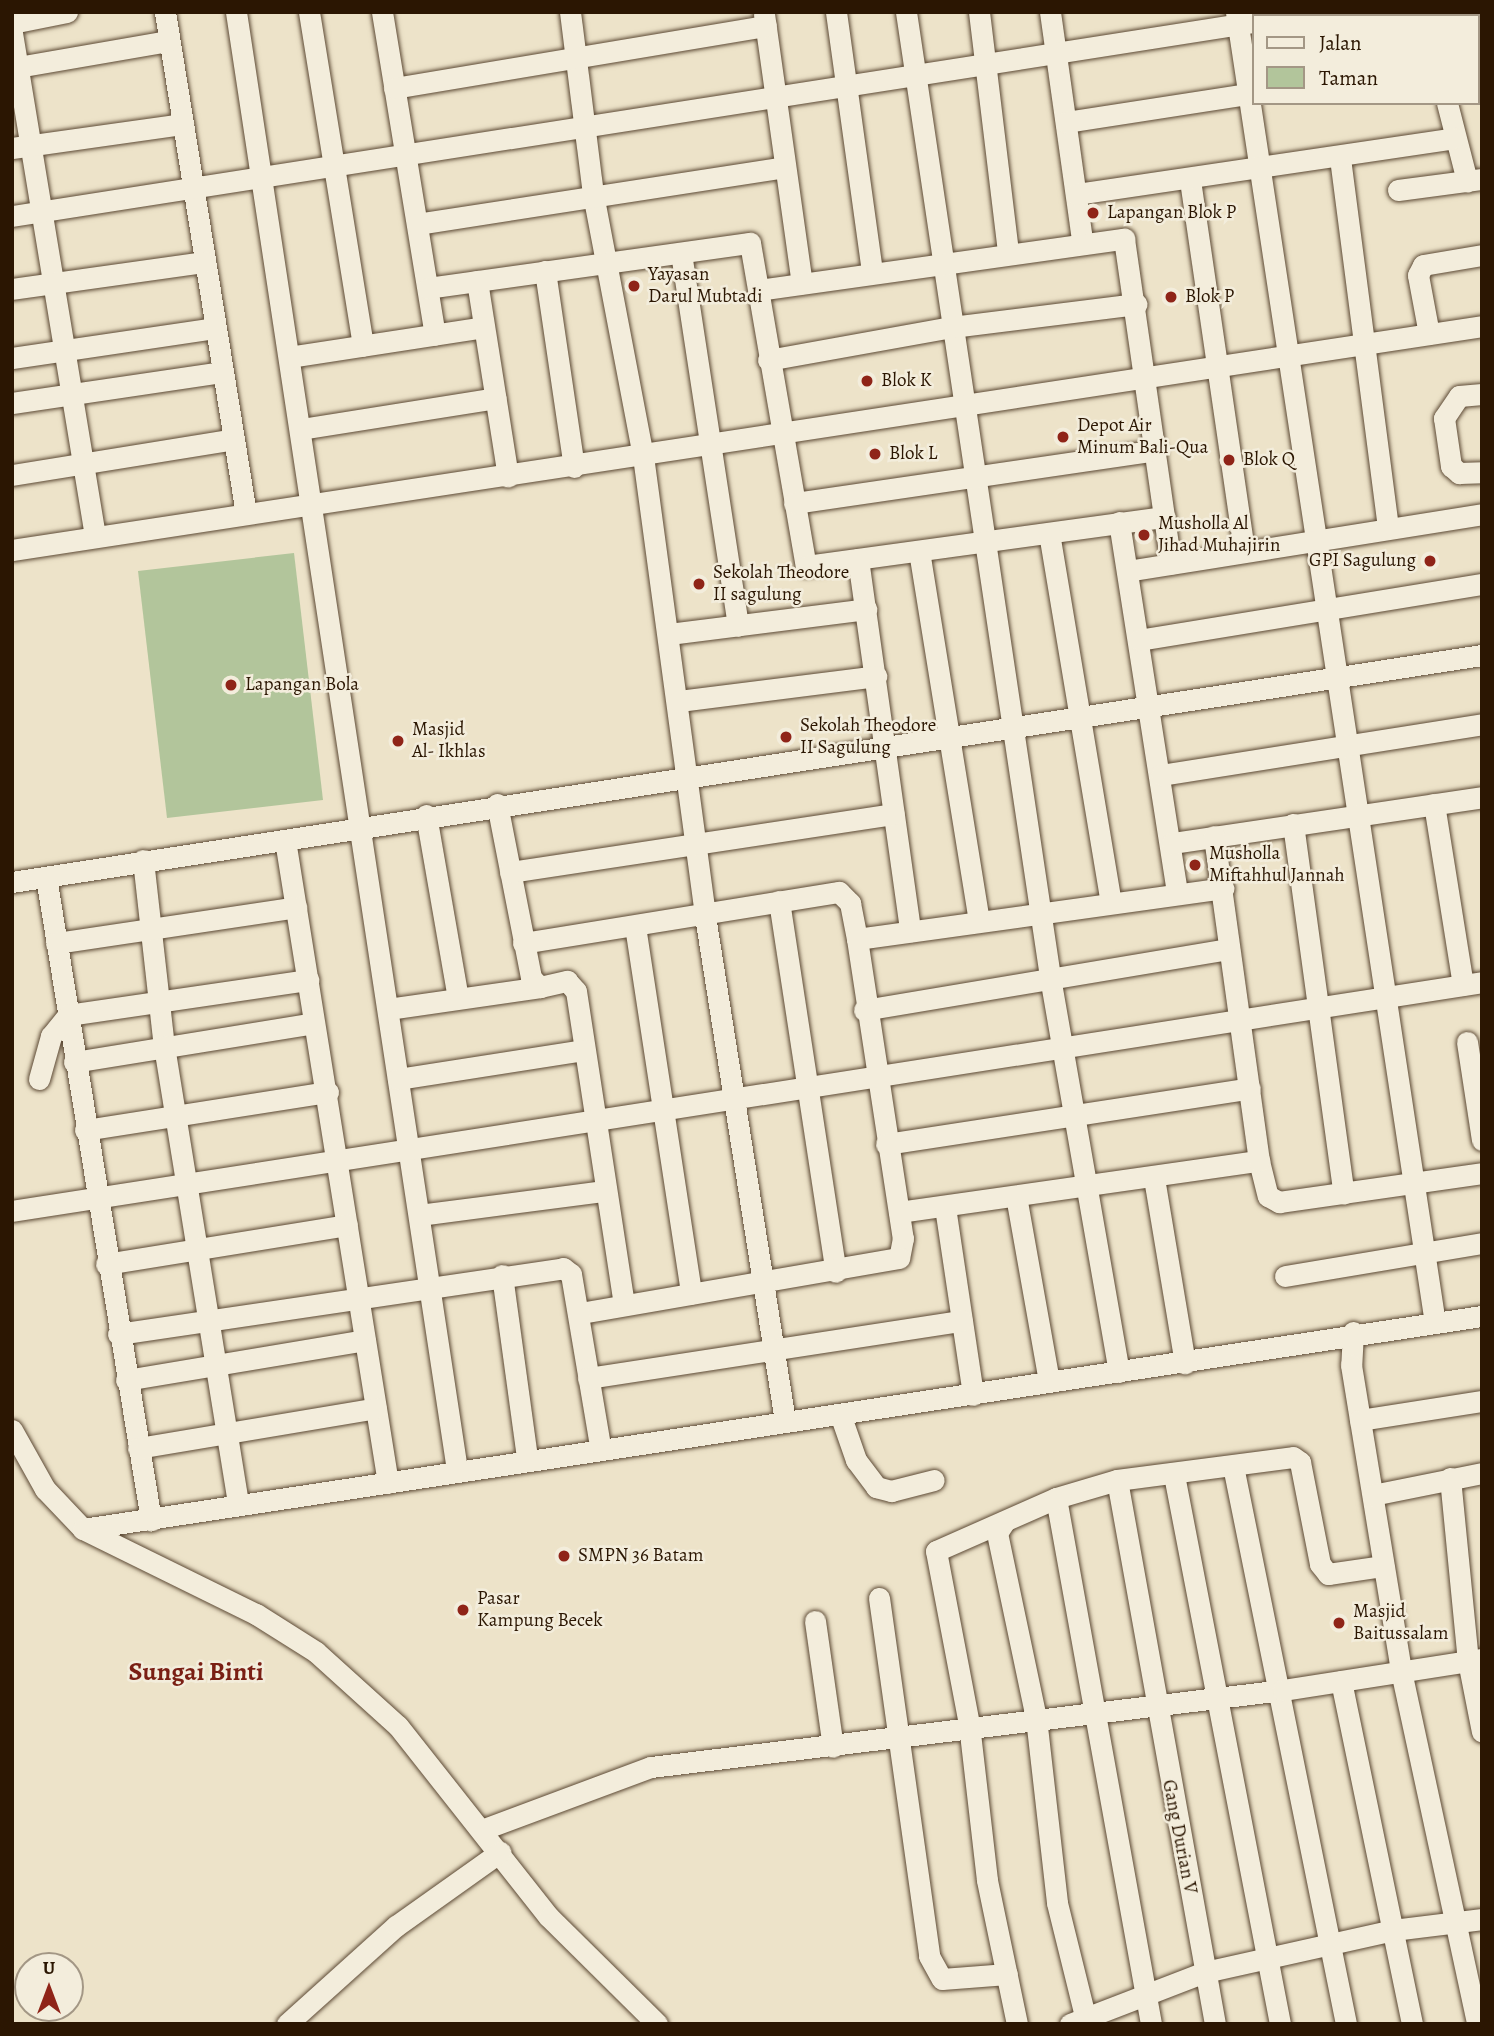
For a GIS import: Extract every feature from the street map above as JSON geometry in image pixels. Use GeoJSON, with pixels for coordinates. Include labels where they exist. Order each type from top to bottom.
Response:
{"type":"FeatureCollection","features":[{"type":"Feature","properties":{"kind":"street"},"geometry":{"type":"LineString","coordinates":[[12,23],[67,12]]}},
{"type":"Feature","properties":{"kind":"street"},"geometry":{"type":"LineString","coordinates":[[165,12],[246,514]]}},
{"type":"Feature","properties":{"kind":"street"},"geometry":{"type":"LineString","coordinates":[[236,12],[457,1469]]}},
{"type":"Feature","properties":{"kind":"street"},"geometry":{"type":"LineString","coordinates":[[309,12],[363,346]]}},
{"type":"Feature","properties":{"kind":"street"},"geometry":{"type":"LineString","coordinates":[[570,12],[589,124],[593,194],[643,456],[670,634],[705,916],[785,1421]]}},
{"type":"Feature","properties":{"kind":"street"},"geometry":{"type":"LineString","coordinates":[[836,12],[872,272]]}},
{"type":"Feature","properties":{"kind":"street"},"geometry":{"type":"LineString","coordinates":[[906,12],[1010,724],[1073,1116],[1119,1372]]}},
{"type":"Feature","properties":{"kind":"street"},"geometry":{"type":"LineString","coordinates":[[979,12],[1008,252]]}},
{"type":"Feature","properties":{"kind":"street"},"geometry":{"type":"LineString","coordinates":[[1050,12],[1082,240]]}},
{"type":"Feature","properties":{"kind":"street"},"geometry":{"type":"LineString","coordinates":[[387,13],[394,88],[435,335]]}},
{"type":"Feature","properties":{"kind":"street"},"geometry":{"type":"LineString","coordinates":[[394,88],[578,61],[765,19],[774,100],[802,283]]}},
{"type":"Feature","properties":{"kind":"street"},"geometry":{"type":"LineString","coordinates":[[12,216],[405,152],[774,100],[1243,20],[1252,94],[1066,122]]}},
{"type":"Feature","properties":{"kind":"street"},"geometry":{"type":"LineString","coordinates":[[12,33],[21,146],[41,211],[95,536]]}},
{"type":"Feature","properties":{"kind":"street"},"geometry":{"type":"LineString","coordinates":[[15,68],[169,41]]}},
{"type":"Feature","properties":{"kind":"street"},"geometry":{"type":"LineString","coordinates":[[1254,105],[1312,541],[1358,817],[1414,1184],[1422,1254],[1435,1323]]}},
{"type":"Feature","properties":{"kind":"street"},"geometry":{"type":"LineString","coordinates":[[1398,190],[1474,180],[1452,138],[1447,105]]}},
{"type":"Feature","properties":{"kind":"street"},"geometry":{"type":"LineString","coordinates":[[21,146],[183,124]]}},
{"type":"Feature","properties":{"kind":"street"},"geometry":{"type":"LineString","coordinates":[[1076,194],[1340,158],[1452,138]]}},
{"type":"Feature","properties":{"kind":"street"},"geometry":{"type":"LineString","coordinates":[[1340,158],[1362,347],[1388,527]]}},
{"type":"Feature","properties":{"kind":"street"},"geometry":{"type":"LineString","coordinates":[[417,224],[593,194],[785,167]]}},
{"type":"Feature","properties":{"kind":"street"},"geometry":{"type":"LineString","coordinates":[[1190,180],[1244,551]]}},
{"type":"Feature","properties":{"kind":"street"},"geometry":{"type":"LineString","coordinates":[[759,290],[1082,240],[1124,239],[1137,304],[1171,564]]}},
{"type":"Feature","properties":{"kind":"street"},"geometry":{"type":"LineString","coordinates":[[428,288],[545,271],[608,266],[750,243],[780,432],[806,566],[1165,517]]}},
{"type":"Feature","properties":{"kind":"street"},"geometry":{"type":"LineString","coordinates":[[681,253],[738,626]]}},
{"type":"Feature","properties":{"kind":"street"},"geometry":{"type":"LineString","coordinates":[[1429,334],[1418,275],[1423,265],[1482,255]]}},
{"type":"Feature","properties":{"kind":"street"},"geometry":{"type":"LineString","coordinates":[[12,289],[205,262]]}},
{"type":"Feature","properties":{"kind":"street"},"geometry":{"type":"LineString","coordinates":[[545,271],[574,467]]}},
{"type":"Feature","properties":{"kind":"street"},"geometry":{"type":"LineString","coordinates":[[477,281],[508,477]]}},
{"type":"Feature","properties":{"kind":"street"},"geometry":{"type":"LineString","coordinates":[[768,360],[952,327],[1137,304]]}},
{"type":"Feature","properties":{"kind":"street"},"geometry":{"type":"LineString","coordinates":[[12,550],[574,467],[709,442],[1219,371],[1482,326]]}},
{"type":"Feature","properties":{"kind":"street"},"geometry":{"type":"LineString","coordinates":[[289,357],[484,327]]}},
{"type":"Feature","properties":{"kind":"street"},"geometry":{"type":"LineString","coordinates":[[12,358],[216,328]]}},
{"type":"Feature","properties":{"kind":"street"},"geometry":{"type":"LineString","coordinates":[[12,403],[223,372]]}},
{"type":"Feature","properties":{"kind":"street"},"geometry":{"type":"LineString","coordinates":[[1482,394],[1459,396],[1444,418],[1451,466],[1459,473],[1482,472]]}},
{"type":"Feature","properties":{"kind":"street"},"geometry":{"type":"LineString","coordinates":[[301,429],[496,398]]}},
{"type":"Feature","properties":{"kind":"street"},"geometry":{"type":"LineString","coordinates":[[12,475],[234,439]]}},
{"type":"Feature","properties":{"kind":"street"},"geometry":{"type":"LineString","coordinates":[[794,503],[1156,450]]}},
{"type":"Feature","properties":{"kind":"street"},"geometry":{"type":"LineString","coordinates":[[1127,571],[1482,514]]}},
{"type":"Feature","properties":{"kind":"street"},"geometry":{"type":"LineString","coordinates":[[1119,522],[1172,843],[1177,893]]}},
{"type":"Feature","properties":{"kind":"street"},"geometry":{"type":"LineString","coordinates":[[1049,533],[1111,903]]}},
{"type":"Feature","properties":{"kind":"street"},"geometry":{"type":"LineString","coordinates":[[919,551],[979,920]]}},
{"type":"Feature","properties":{"kind":"street"},"geometry":{"type":"LineString","coordinates":[[858,559],[910,931]]}},
{"type":"Feature","properties":{"kind":"street"},"geometry":{"type":"LineString","coordinates":[[1139,640],[1482,584]]}},
{"type":"Feature","properties":{"kind":"street"},"geometry":{"type":"LineString","coordinates":[[670,634],[866,609]]}},
{"type":"Feature","properties":{"kind":"street"},"geometry":{"type":"LineString","coordinates":[[12,882],[885,743],[1482,655]]}},
{"type":"Feature","properties":{"kind":"street"},"geometry":{"type":"LineString","coordinates":[[679,701],[876,676]]}},
{"type":"Feature","properties":{"kind":"street"},"geometry":{"type":"LineString","coordinates":[[1161,775],[1482,724]]}},
{"type":"Feature","properties":{"kind":"street"},"geometry":{"type":"LineString","coordinates":[[1172,843],[1482,797]]}},
{"type":"Feature","properties":{"kind":"street"},"geometry":{"type":"LineString","coordinates":[[497,804],[531,978],[540,986]]}},
{"type":"Feature","properties":{"kind":"street"},"geometry":{"type":"LineString","coordinates":[[12,1211],[336,1160],[408,1145],[594,1117],[662,1111],[1062,1047],[1318,1011],[1472,984],[1434,804]]}},
{"type":"Feature","properties":{"kind":"street"},"geometry":{"type":"LineString","coordinates":[[426,814],[458,998]]}},
{"type":"Feature","properties":{"kind":"street"},"geometry":{"type":"LineString","coordinates":[[510,872],[894,814]]}},
{"type":"Feature","properties":{"kind":"street"},"geometry":{"type":"LineString","coordinates":[[1293,824],[1344,1194]]}},
{"type":"Feature","properties":{"kind":"street"},"geometry":{"type":"LineString","coordinates":[[1214,836],[1259,1161],[1268,1196],[1279,1202],[1482,1173]]}},
{"type":"Feature","properties":{"kind":"street"},"geometry":{"type":"LineString","coordinates":[[285,840],[314,1023],[328,1092],[336,1160],[388,1483]]}},
{"type":"Feature","properties":{"kind":"street"},"geometry":{"type":"LineString","coordinates":[[143,860],[164,1046],[178,1115],[239,1504]]}},
{"type":"Feature","properties":{"kind":"street"},"geometry":{"type":"LineString","coordinates":[[46,877],[94,1199],[151,1520]]}},
{"type":"Feature","properties":{"kind":"street"},"geometry":{"type":"LineString","coordinates":[[858,939],[1223,888]]}},
{"type":"Feature","properties":{"kind":"street"},"geometry":{"type":"LineString","coordinates":[[523,943],[705,916],[838,892],[850,903],[858,939],[864,1010],[899,1212],[899,1258],[836,1272],[624,1303],[579,1313]]}},
{"type":"Feature","properties":{"kind":"street"},"geometry":{"type":"LineString","coordinates":[[779,901],[836,1272]]}},
{"type":"Feature","properties":{"kind":"street"},"geometry":{"type":"LineString","coordinates":[[56,943],[149,925],[296,907]]}},
{"type":"Feature","properties":{"kind":"street"},"geometry":{"type":"LineString","coordinates":[[635,926],[691,1294]]}},
{"type":"Feature","properties":{"kind":"street"},"geometry":{"type":"LineString","coordinates":[[864,1010],[1229,949]]}},
{"type":"Feature","properties":{"kind":"street"},"geometry":{"type":"LineString","coordinates":[[39,1079],[51,1036],[68,1015],[159,999],[308,980]]}},
{"type":"Feature","properties":{"kind":"street"},"geometry":{"type":"LineString","coordinates":[[388,1009],[567,981],[576,991],[604,1191],[624,1303]]}},
{"type":"Feature","properties":{"kind":"street"},"geometry":{"type":"LineString","coordinates":[[74,1062],[314,1023]]}},
{"type":"Feature","properties":{"kind":"street"},"geometry":{"type":"LineString","coordinates":[[1467,1042],[1482,1140]]}},
{"type":"Feature","properties":{"kind":"street"},"geometry":{"type":"LineString","coordinates":[[398,1079],[584,1050]]}},
{"type":"Feature","properties":{"kind":"street"},"geometry":{"type":"LineString","coordinates":[[886,1144],[1250,1088]]}},
{"type":"Feature","properties":{"kind":"street"},"geometry":{"type":"LineString","coordinates":[[85,1130],[328,1092]]}},
{"type":"Feature","properties":{"kind":"street"},"geometry":{"type":"LineString","coordinates":[[899,1212],[1154,1178],[1259,1161]]}},
{"type":"Feature","properties":{"kind":"street"},"geometry":{"type":"LineString","coordinates":[[1154,1178],[1185,1363]]}},
{"type":"Feature","properties":{"kind":"street"},"geometry":{"type":"LineString","coordinates":[[419,1215],[604,1191]]}},
{"type":"Feature","properties":{"kind":"street"},"geometry":{"type":"LineString","coordinates":[[1016,1196],[1049,1382]]}},
{"type":"Feature","properties":{"kind":"street"},"geometry":{"type":"LineString","coordinates":[[945,1207],[973,1395]]}},
{"type":"Feature","properties":{"kind":"street"},"geometry":{"type":"LineString","coordinates":[[106,1264],[198,1253],[346,1225]]}},
{"type":"Feature","properties":{"kind":"street"},"geometry":{"type":"LineString","coordinates":[[1285,1276],[1482,1243]]}},
{"type":"Feature","properties":{"kind":"street"},"geometry":{"type":"LineString","coordinates":[[118,1334],[210,1321],[357,1294],[430,1288],[502,1275],[563,1268],[571,1274],[600,1446]]}},
{"type":"Feature","properties":{"kind":"street"},"geometry":{"type":"LineString","coordinates":[[502,1275],[527,1458]]}},
{"type":"Feature","properties":{"kind":"street"},"geometry":{"type":"LineString","coordinates":[[83,1529],[388,1483],[600,1446],[973,1395],[1185,1363],[1353,1332],[1482,1316]]}},
{"type":"Feature","properties":{"kind":"street"},"geometry":{"type":"LineString","coordinates":[[588,1378],[962,1321]]}},
{"type":"Feature","properties":{"kind":"street"},"geometry":{"type":"LineString","coordinates":[[1353,1332],[1350,1365],[1401,1671],[1477,2024]]}},
{"type":"Feature","properties":{"kind":"street"},"geometry":{"type":"LineString","coordinates":[[126,1380],[365,1340]]}},
{"type":"Feature","properties":{"kind":"street"},"geometry":{"type":"LineString","coordinates":[[1360,1420],[1482,1401]]}},
{"type":"Feature","properties":{"kind":"street"},"geometry":{"type":"LineString","coordinates":[[138,1448],[376,1408]]}},
{"type":"Feature","properties":{"kind":"street"},"geometry":{"type":"LineString","coordinates":[[840,1414],[856,1460],[876,1487],[891,1491],[934,1480]]}},
{"type":"Feature","properties":{"kind":"street"},"geometry":{"type":"LineString","coordinates":[[12,1430],[45,1489],[83,1529],[256,1614],[316,1652],[398,1726],[484,1829],[548,1917],[657,2024]]}},
{"type":"Feature","properties":{"kind":"street"},"geometry":{"type":"LineString","coordinates":[[1017,2024],[987,1880],[969,1724],[933,1562],[942,1544],[1005,1521],[1056,1498],[1116,1480],[1174,1475],[1293,1457],[1300,1462],[1320,1564],[1328,1574],[1384,1566]]}},
{"type":"Feature","properties":{"kind":"street"},"geometry":{"type":"LineString","coordinates":[[1233,1466],[1283,1690],[1346,2024]]}},
{"type":"Feature","properties":{"kind":"street"},"geometry":{"type":"LineString","coordinates":[[1373,1495],[1482,1473]]}},
{"type":"Feature","properties":{"kind":"street"},"geometry":{"type":"LineString","coordinates":[[1174,1475],[1280,2024]]}},
{"type":"Feature","properties":{"kind":"street"},"geometry":{"type":"LineString","coordinates":[[1450,1478],[1482,1732]]}},
{"type":"Feature","properties":{"kind":"street","name":"Gang Durian V"},"geometry":{"type":"LineString","coordinates":[[1116,1480],[1153,1702],[1215,2024]]}},
{"type":"Feature","properties":{"kind":"street"},"geometry":{"type":"LineString","coordinates":[[1056,1498],[1151,2024]]}},
{"type":"Feature","properties":{"kind":"street"},"geometry":{"type":"LineString","coordinates":[[1005,1521],[997,1533],[1035,1718],[1057,1903],[1081,2021],[1144,1990],[1266,1956],[1332,1947],[1393,1930],[1482,1919]]}},
{"type":"Feature","properties":{"kind":"street"},"geometry":{"type":"LineString","coordinates":[[879,1598],[900,1738],[921,1926],[936,1972],[956,1982],[1007,1974]]}},
{"type":"Feature","properties":{"kind":"street"},"geometry":{"type":"LineString","coordinates":[[816,1621],[833,1746]]}},
{"type":"Feature","properties":{"kind":"street"},"geometry":{"type":"LineString","coordinates":[[484,1829],[651,1767],[900,1738],[969,1724],[1283,1690],[1475,1660]]}},
{"type":"Feature","properties":{"kind":"street"},"geometry":{"type":"LineString","coordinates":[[1341,1681],[1412,2024]]}},
{"type":"Feature","properties":{"kind":"street"},"geometry":{"type":"LineString","coordinates":[[287,2024],[396,1926],[500,1852]]}},
{"type":"Feature","properties":{"kind":"green space","name":"Lapangan Bola"},"geometry":{"type":"Polygon","coordinates":[[[294,553],[323,800],[167,818],[138,571],[294,553]]]}},
{"type":"Feature","properties":{"kind":"place","name":"Lapangan Blok P"},"geometry":{"type":"Point","coordinates":[1093,213]}},
{"type":"Feature","properties":{"kind":"place","name":"Yayasan Darul Mubtadi"},"geometry":{"type":"Point","coordinates":[634,286]}},
{"type":"Feature","properties":{"kind":"place","name":"Blok P"},"geometry":{"type":"Point","coordinates":[1171,297]}},
{"type":"Feature","properties":{"kind":"place","name":"Blok K"},"geometry":{"type":"Point","coordinates":[867,381]}},
{"type":"Feature","properties":{"kind":"place","name":"Depot Air Minum Bali-Qua"},"geometry":{"type":"Point","coordinates":[1063,437]}},
{"type":"Feature","properties":{"kind":"place","name":"Blok L"},"geometry":{"type":"Point","coordinates":[875,454]}},
{"type":"Feature","properties":{"kind":"place","name":"Blok Q"},"geometry":{"type":"Point","coordinates":[1229,460]}},
{"type":"Feature","properties":{"kind":"place","name":"Musholla Al Jihad Muhajirin"},"geometry":{"type":"Point","coordinates":[1144,535]}},
{"type":"Feature","properties":{"kind":"place","name":"GPI Sagulung"},"geometry":{"type":"Point","coordinates":[1430,561]}},
{"type":"Feature","properties":{"kind":"place","name":"Sekolah Theodore II sagulung"},"geometry":{"type":"Point","coordinates":[699,584]}},
{"type":"Feature","properties":{"kind":"place","name":"Lapangan Bola"},"geometry":{"type":"Point","coordinates":[231,685]}},
{"type":"Feature","properties":{"kind":"place","name":"Sekolah Theodore II Sagulung"},"geometry":{"type":"Point","coordinates":[786,737]}},
{"type":"Feature","properties":{"kind":"place","name":"Masjid Al- Ikhlas"},"geometry":{"type":"Point","coordinates":[398,741]}},
{"type":"Feature","properties":{"kind":"place","name":"Musholla Miftahhul Jannah"},"geometry":{"type":"Point","coordinates":[1195,865]}},
{"type":"Feature","properties":{"kind":"place","name":"SMPN 36 Batam"},"geometry":{"type":"Point","coordinates":[564,1556]}},
{"type":"Feature","properties":{"kind":"place","name":"Pasar Kampung Becek"},"geometry":{"type":"Point","coordinates":[463,1610]}},
{"type":"Feature","properties":{"kind":"place","name":"Masjid Baitussalam"},"geometry":{"type":"Point","coordinates":[1339,1623]}},
{"type":"Feature","properties":{"kind":"district","name":"Sungai Binti"},"geometry":{"type":"Point","coordinates":[196,1672]}}]}
